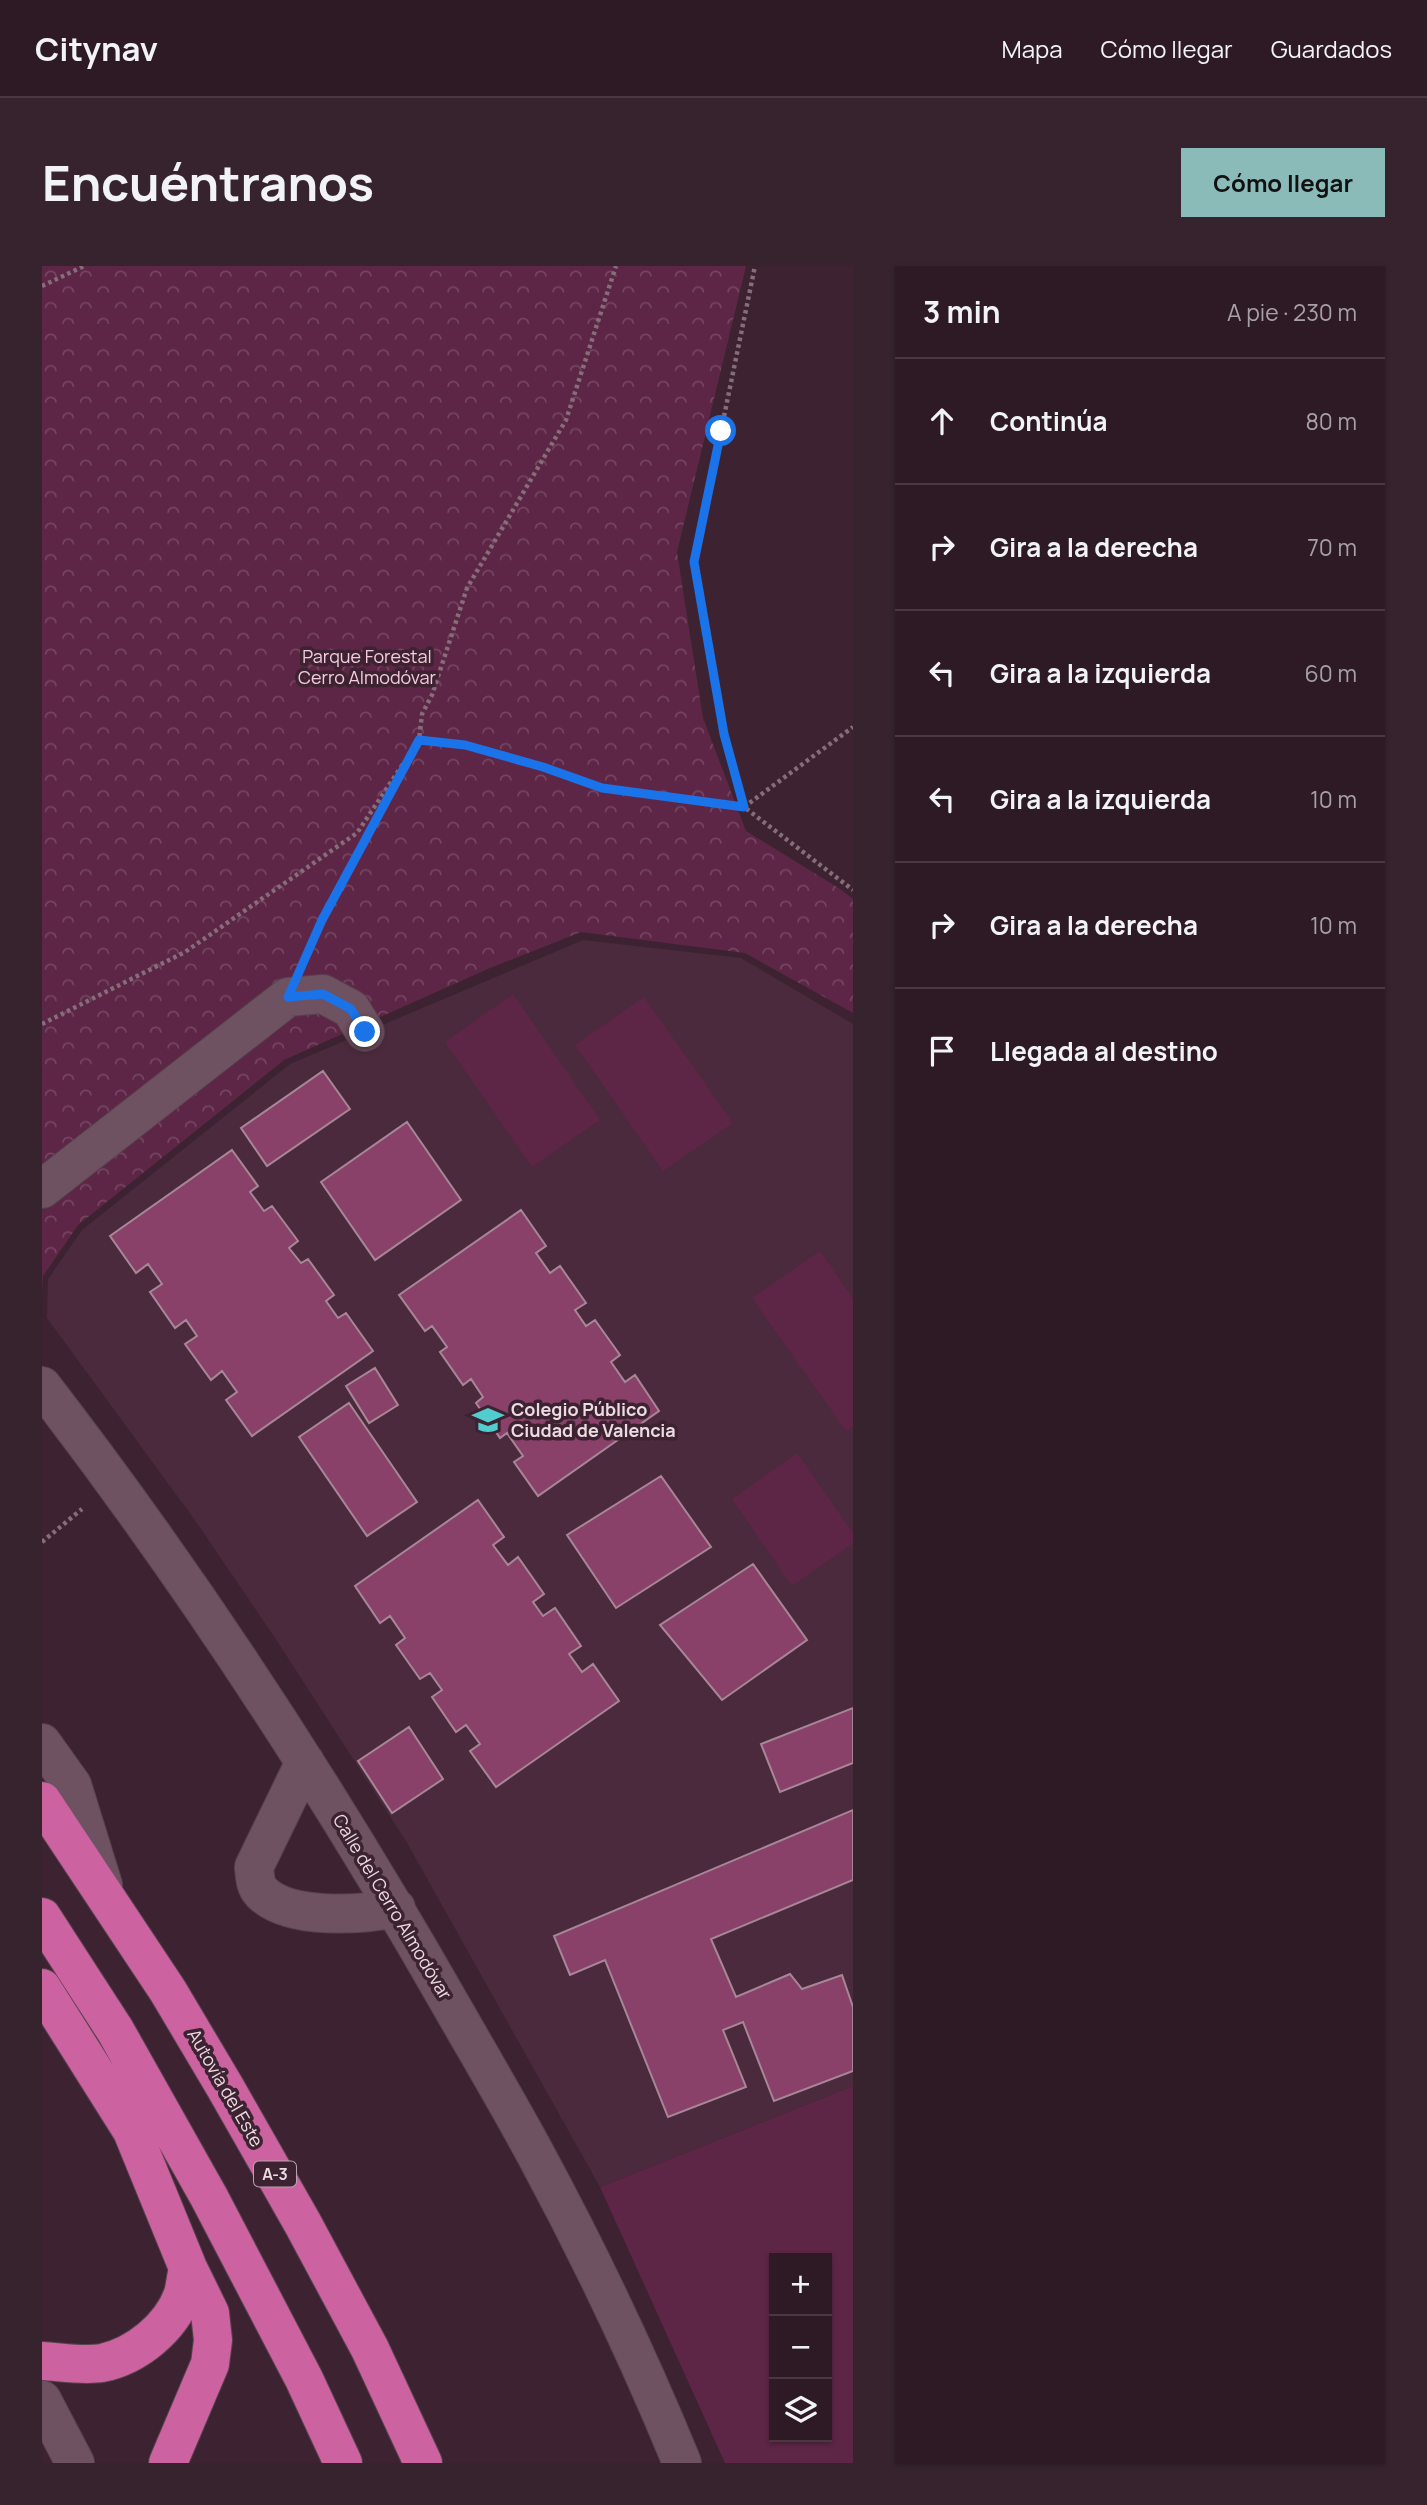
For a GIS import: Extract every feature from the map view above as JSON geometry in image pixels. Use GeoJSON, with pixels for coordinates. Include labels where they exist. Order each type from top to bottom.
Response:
{"type":"FeatureCollection","features":[{"type":"Feature","properties":{"kind":"highway","name":"Autovía del Este"},"geometry":{"type":"LineString","coordinates":[[42,1801],[168,1991],[303,2224],[370,2349],[423,2463]]}},
{"type":"Feature","properties":{"kind":"highway"},"geometry":{"type":"LineString","coordinates":[[42,1917],[115,2030],[209,2197],[304,2378],[343,2463]]}},
{"type":"Feature","properties":{"kind":"highway"},"geometry":{"type":"LineString","coordinates":[[42,1988],[131,2131],[188,2268],[210,2313],[213,2340],[210,2364],[169,2463]]}},
{"type":"Feature","properties":{"kind":"highway"},"geometry":{"type":"LineString","coordinates":[[42,2361],[100,2363],[121,2358],[147,2342],[168,2321],[182,2296],[188,2268]]}},
{"type":"Feature","properties":{"kind":"street"},"geometry":{"type":"LineString","coordinates":[[42,1189],[288,997],[323,994],[351,1009],[365,1032]]}},
{"type":"Feature","properties":{"kind":"street","name":"Calle del Cerro Almodóvar"},"geometry":{"type":"LineString","coordinates":[[42,1386],[118,1484],[196,1594],[396,1908],[542,2166],[596,2270],[682,2463]]}},
{"type":"Feature","properties":{"kind":"street"},"geometry":{"type":"LineString","coordinates":[[42,1743],[72,1785],[107,1897]]}},
{"type":"Feature","properties":{"kind":"street"},"geometry":{"type":"LineString","coordinates":[[305,1762],[254,1867],[255,1881],[261,1892],[279,1903],[326,1915],[396,1908]]}},
{"type":"Feature","properties":{"kind":"street"},"geometry":{"type":"LineString","coordinates":[[42,2400],[75,2463]]}},
{"type":"Feature","properties":{"kind":"path"},"geometry":{"type":"LineString","coordinates":[[42,286],[84,266]]}},
{"type":"Feature","properties":{"kind":"path"},"geometry":{"type":"LineString","coordinates":[[288,997],[322,920],[419,740],[422,714],[432,695],[467,588],[566,420],[616,266]]}},
{"type":"Feature","properties":{"kind":"path"},"geometry":{"type":"LineString","coordinates":[[744,807],[724,734],[694,562],[755,266]]}},
{"type":"Feature","properties":{"kind":"path"},"geometry":{"type":"LineString","coordinates":[[744,807],[853,727]]}},
{"type":"Feature","properties":{"kind":"path"},"geometry":{"type":"LineString","coordinates":[[419,740],[465,745],[543,767],[602,788],[744,807],[853,890]]}},
{"type":"Feature","properties":{"kind":"path"},"geometry":{"type":"LineString","coordinates":[[42,1024],[185,953],[357,832],[419,740]]}},
{"type":"Feature","properties":{"kind":"path"},"geometry":{"type":"LineString","coordinates":[[42,1542],[82,1509]]}},
{"type":"Feature","properties":{"kind":"shaded area","name":"Colegio Público Ciudad de Valencia"},"geometry":{"type":"Polygon","coordinates":[[[583,940],[741,958],[853,1024],[853,2086],[600,2187],[406,1841],[197,1523],[47,1318],[48,1279],[82,1230],[290,1064],[583,940]]]}},
{"type":"Feature","properties":{"kind":"green space","name":"Parque Forestal Cerro Almodóvar"},"geometry":{"type":"Polygon","coordinates":[[[42,266],[746,266],[677,552],[703,718],[746,831],[853,899],[853,1013],[745,953],[581,932],[490,968],[284,1060],[78,1225],[43,1276],[42,1290],[42,266]]]}},
{"type":"Feature","properties":{"kind":"green space"},"geometry":{"type":"Polygon","coordinates":[[[513,994],[600,1120],[532,1167],[445,1042],[513,994]]]}},
{"type":"Feature","properties":{"kind":"green space"},"geometry":{"type":"Polygon","coordinates":[[[644,997],[733,1123],[663,1171],[575,1045],[644,997]]]}},
{"type":"Feature","properties":{"kind":"green space"},"geometry":{"type":"Polygon","coordinates":[[[820,1251],[853,1299],[853,1426],[846,1431],[752,1298],[820,1251]]]}},
{"type":"Feature","properties":{"kind":"green space"},"geometry":{"type":"Polygon","coordinates":[[[797,1453],[853,1533],[853,1543],[792,1586],[732,1499],[797,1453]]]}},
{"type":"Feature","properties":{"kind":"green space"},"geometry":{"type":"Polygon","coordinates":[[[853,2086],[853,2463],[725,2463],[600,2187],[853,2086]]]}},
{"type":"Feature","properties":{"kind":"building"},"geometry":{"type":"Polygon","coordinates":[[[323,1071],[350,1109],[267,1166],[241,1128],[323,1071]]]}},
{"type":"Feature","properties":{"kind":"building"},"geometry":{"type":"Polygon","coordinates":[[[407,1122],[461,1200],[375,1260],[321,1182],[407,1122]]]}},
{"type":"Feature","properties":{"kind":"building"},"geometry":{"type":"Polygon","coordinates":[[[232,1150],[258,1186],[250,1192],[264,1211],[272,1206],[298,1241],[289,1248],[301,1263],[308,1259],[334,1295],[326,1301],[338,1318],[346,1313],[373,1351],[252,1436],[226,1400],[237,1392],[222,1371],[211,1380],[185,1344],[197,1336],[186,1320],[175,1328],[150,1292],[162,1284],[148,1264],[136,1273],[110,1236],[232,1150]]]}},
{"type":"Feature","properties":{"kind":"building"},"geometry":{"type":"Polygon","coordinates":[[[521,1210],[546,1246],[536,1253],[550,1273],[560,1266],[586,1303],[575,1310],[586,1326],[595,1320],[620,1355],[611,1362],[625,1382],[635,1375],[659,1411],[538,1496],[514,1462],[523,1456],[507,1433],[500,1438],[476,1403],[483,1397],[471,1379],[463,1385],[440,1352],[447,1347],[432,1326],[425,1331],[399,1295],[521,1210]]]}},
{"type":"Feature","properties":{"kind":"building"},"geometry":{"type":"Polygon","coordinates":[[[375,1368],[398,1405],[369,1423],[346,1386],[375,1368]]]}},
{"type":"Feature","properties":{"kind":"building"},"geometry":{"type":"Polygon","coordinates":[[[349,1403],[417,1502],[367,1536],[299,1437],[349,1403]]]}},
{"type":"Feature","properties":{"kind":"building"},"geometry":{"type":"Polygon","coordinates":[[[661,1476],[711,1547],[616,1608],[567,1535],[661,1476]]]}},
{"type":"Feature","properties":{"kind":"building"},"geometry":{"type":"Polygon","coordinates":[[[478,1500],[504,1537],[493,1545],[508,1565],[518,1557],[544,1594],[533,1602],[543,1616],[555,1608],[581,1646],[569,1654],[582,1672],[593,1664],[619,1701],[496,1787],[470,1751],[480,1744],[466,1725],[456,1732],[432,1697],[442,1690],[430,1673],[420,1679],[396,1645],[405,1638],[390,1616],[380,1623],[355,1586],[478,1500]]]}},
{"type":"Feature","properties":{"kind":"building"},"geometry":{"type":"Polygon","coordinates":[[[753,1564],[807,1640],[722,1700],[660,1625],[753,1564]]]}},
{"type":"Feature","properties":{"kind":"building"},"geometry":{"type":"Polygon","coordinates":[[[853,1708],[853,1763],[780,1792],[761,1744],[853,1708]]]}},
{"type":"Feature","properties":{"kind":"building"},"geometry":{"type":"Polygon","coordinates":[[[409,1727],[443,1779],[392,1813],[358,1761],[409,1727]]]}},
{"type":"Feature","properties":{"kind":"building"},"geometry":{"type":"Polygon","coordinates":[[[853,1810],[853,1880],[711,1939],[736,1997],[790,1974],[802,1989],[842,1975],[853,2007],[853,2071],[774,2101],[743,2022],[723,2030],[746,2087],[668,2117],[605,1960],[570,1975],[554,1936],[853,1810]]]}},
{"type":"Feature","properties":{"kind":"place","name":"Colegio Público Ciudad de Valencia"},"geometry":{"type":"Point","coordinates":[488,1420]}},
{"type":"Feature","properties":{"kind":"route"},"geometry":{"type":"LineString","coordinates":[[365,1032],[351,1009],[323,994],[288,997],[322,920],[419,740],[465,745],[543,767],[602,788],[744,807],[724,734],[694,562],[721,431]]}}]}
